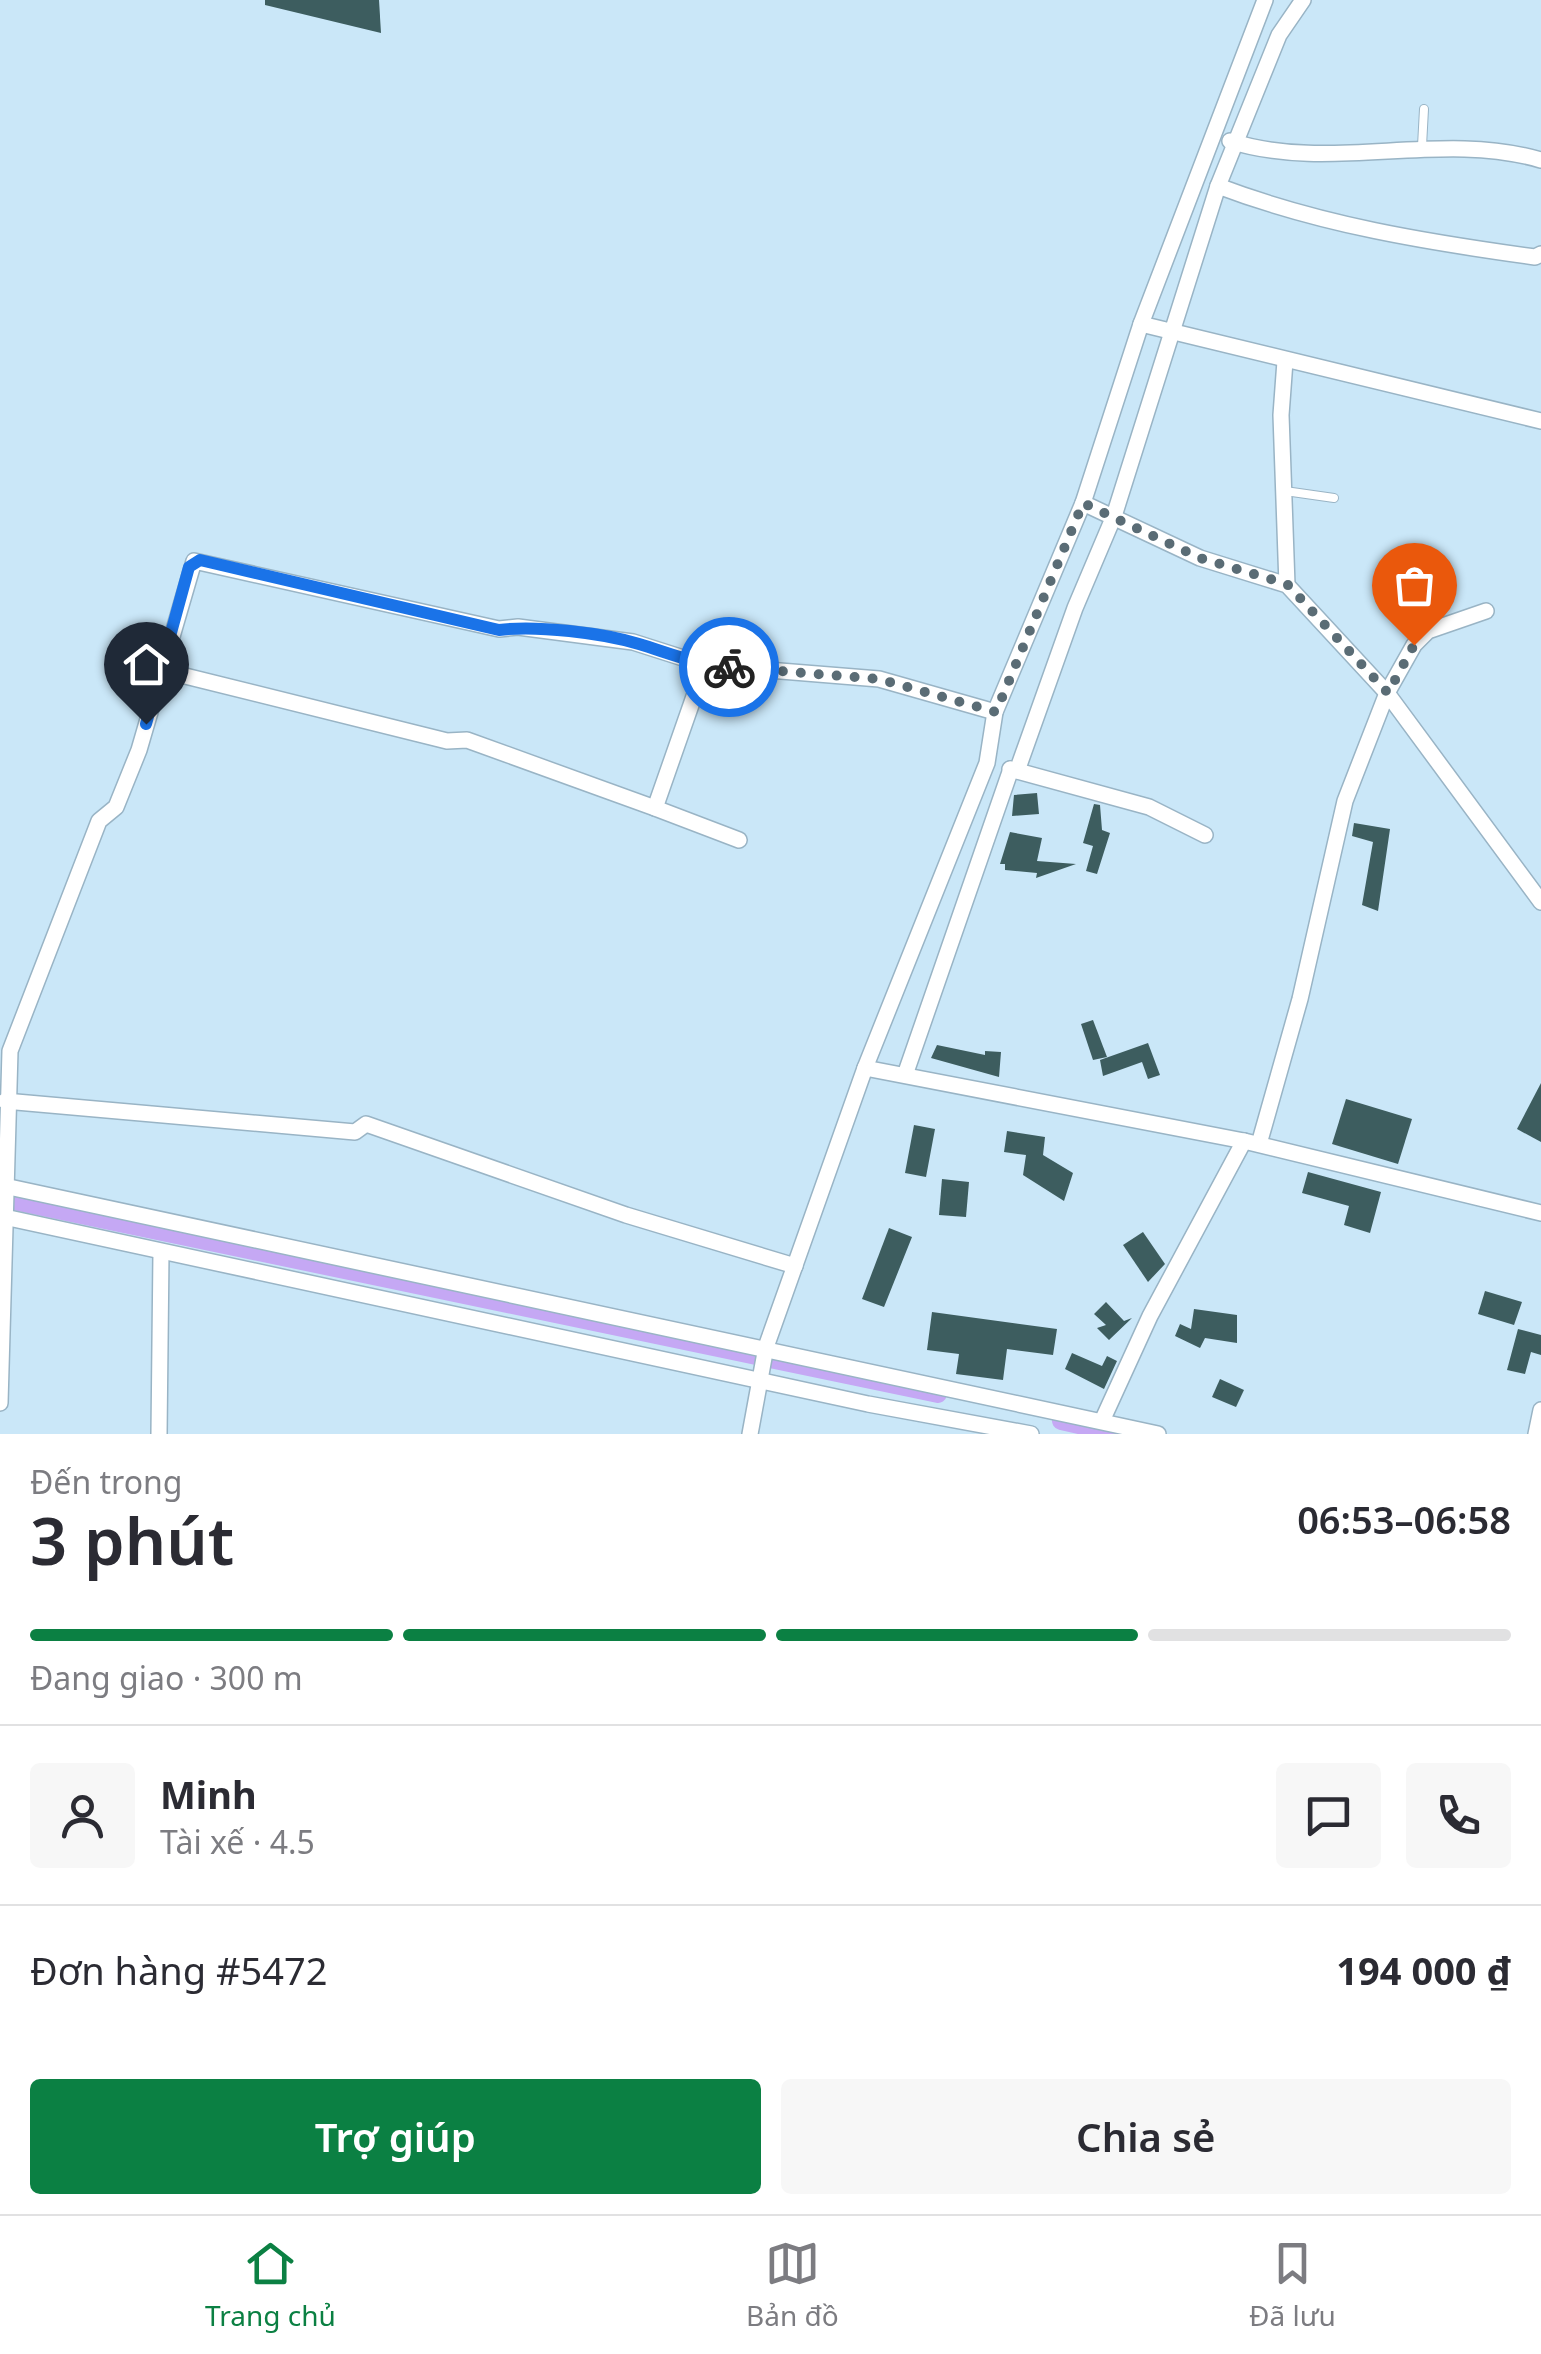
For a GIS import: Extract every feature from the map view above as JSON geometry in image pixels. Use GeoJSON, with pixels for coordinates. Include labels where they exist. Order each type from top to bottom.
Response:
{"type":"FeatureCollection","features":[{"type":"Feature","properties":{"kind":"street"},"geometry":{"type":"LineString","coordinates":[[750,1434],[766,1347],[864,1068],[987,763],[996,712],[1083,503],[1141,324],[1265,0]]}},
{"type":"Feature","properties":{"kind":"street"},"geometry":{"type":"LineString","coordinates":[[905,1076],[1014,770],[1114,516],[1169,330],[1218,186],[1239,144],[1278,41],[1303,0]]}},
{"type":"Feature","properties":{"kind":"street"},"geometry":{"type":"LineString","coordinates":[[1254,31],[1278,41]]}},
{"type":"Feature","properties":{"kind":"street"},"geometry":{"type":"LineString","coordinates":[[1216,136],[1239,144],[1347,154],[1422,146],[1502,151],[1541,160]]}},
{"type":"Feature","properties":{"kind":"street"},"geometry":{"type":"LineString","coordinates":[[1218,186],[1297,215],[1380,229],[1404,239],[1535,257],[1541,254]]}},
{"type":"Feature","properties":{"kind":"street"},"geometry":{"type":"LineString","coordinates":[[1141,324],[1541,421]]}},
{"type":"Feature","properties":{"kind":"street"},"geometry":{"type":"LineString","coordinates":[[1285,361],[1281,415],[1287,584]]}},
{"type":"Feature","properties":{"kind":"street"},"geometry":{"type":"LineString","coordinates":[[1083,503],[1200,558],[1287,584],[1388,693],[1537,896]]}},
{"type":"Feature","properties":{"kind":"street"},"geometry":{"type":"LineString","coordinates":[[0,1403],[5,1101],[10,1051],[99,821],[110,816],[125,787],[189,567],[200,560],[499,630],[518,627],[633,642],[705,665],[867,677],[996,712]]}},
{"type":"Feature","properties":{"kind":"street"},"geometry":{"type":"LineString","coordinates":[[1102,1421],[1150,1316],[1252,1142],[1308,965],[1345,801],[1388,693],[1414,645],[1428,631],[1486,611]]}},
{"type":"Feature","properties":{"kind":"street"},"geometry":{"type":"LineString","coordinates":[[655,808],[705,665]]}},
{"type":"Feature","properties":{"kind":"street"},"geometry":{"type":"LineString","coordinates":[[161,670],[447,741],[467,740],[739,840]]}},
{"type":"Feature","properties":{"kind":"street"},"geometry":{"type":"LineString","coordinates":[[987,763],[1149,807],[1205,834]]}},
{"type":"Feature","properties":{"kind":"street"},"geometry":{"type":"LineString","coordinates":[[1537,896],[1541,874]]}},
{"type":"Feature","properties":{"kind":"street"},"geometry":{"type":"LineString","coordinates":[[864,1068],[1252,1142],[1541,1213]]}},
{"type":"Feature","properties":{"kind":"street"},"geometry":{"type":"LineString","coordinates":[[5,1101],[355,1132],[366,1124],[626,1216],[795,1266]]}},
{"type":"Feature","properties":{"kind":"street"},"geometry":{"type":"LineString","coordinates":[[3,1185],[174,1225],[766,1347],[1158,1434]]}},
{"type":"Feature","properties":{"kind":"street"},"geometry":{"type":"LineString","coordinates":[[3,1216],[1030,1434]]}},
{"type":"Feature","properties":{"kind":"street"},"geometry":{"type":"LineString","coordinates":[[159,1434],[167,1253],[174,1225]]}},
{"type":"Feature","properties":{"kind":"street"},"geometry":{"type":"LineString","coordinates":[[1536,1434],[1541,1410]]}},
{"type":"Feature","properties":{"kind":"lane"},"geometry":{"type":"LineString","coordinates":[[1422,146],[1424,109]]}},
{"type":"Feature","properties":{"kind":"lane"},"geometry":{"type":"LineString","coordinates":[[1285,491],[1334,498]]}},
{"type":"Feature","properties":{"kind":"building"},"geometry":{"type":"Polygon","coordinates":[[[265,0],[379,0],[381,33],[265,5],[265,0]]]}},
{"type":"Feature","properties":{"kind":"building"},"geometry":{"type":"Polygon","coordinates":[[[1037,793],[1039,814],[1012,816],[1014,795],[1037,793]]]}},
{"type":"Feature","properties":{"kind":"building"},"geometry":{"type":"Polygon","coordinates":[[[1094,804],[1100,805],[1102,830],[1110,833],[1097,874],[1086,871],[1093,846],[1083,843],[1094,804]]]}},
{"type":"Feature","properties":{"kind":"building"},"geometry":{"type":"Polygon","coordinates":[[[1354,823],[1390,829],[1378,911],[1362,905],[1373,842],[1352,836],[1354,823]]]}},
{"type":"Feature","properties":{"kind":"building"},"geometry":{"type":"Polygon","coordinates":[[[1010,832],[1042,838],[1037,861],[1076,864],[1036,878],[1037,873],[1005,870],[1005,864],[1000,864],[1010,832]]]}},
{"type":"Feature","properties":{"kind":"building"},"geometry":{"type":"Polygon","coordinates":[[[1093,1020],[1107,1057],[1093,1060],[1081,1024],[1093,1020]]]}},
{"type":"Feature","properties":{"kind":"building"},"geometry":{"type":"Polygon","coordinates":[[[1148,1043],[1160,1075],[1148,1079],[1142,1062],[1103,1076],[1100,1060],[1148,1043]]]}},
{"type":"Feature","properties":{"kind":"building"},"geometry":{"type":"Polygon","coordinates":[[[937,1045],[985,1055],[985,1051],[1001,1052],[999,1077],[931,1058],[937,1045]]]}},
{"type":"Feature","properties":{"kind":"building"},"geometry":{"type":"Polygon","coordinates":[[[1541,1083],[1541,1142],[1517,1129],[1541,1083]]]}},
{"type":"Feature","properties":{"kind":"building"},"geometry":{"type":"Polygon","coordinates":[[[1346,1099],[1412,1119],[1398,1164],[1332,1144],[1346,1099]]]}},
{"type":"Feature","properties":{"kind":"building"},"geometry":{"type":"Polygon","coordinates":[[[914,1125],[935,1129],[926,1177],[905,1173],[914,1125]]]}},
{"type":"Feature","properties":{"kind":"building"},"geometry":{"type":"Polygon","coordinates":[[[1007,1131],[1045,1137],[1043,1155],[1073,1173],[1064,1201],[1023,1175],[1026,1155],[1004,1152],[1007,1131]]]}},
{"type":"Feature","properties":{"kind":"building"},"geometry":{"type":"Polygon","coordinates":[[[1308,1172],[1381,1192],[1370,1233],[1344,1225],[1349,1206],[1302,1193],[1308,1172]]]}},
{"type":"Feature","properties":{"kind":"building"},"geometry":{"type":"Polygon","coordinates":[[[942,1179],[969,1182],[966,1217],[939,1215],[942,1179]]]}},
{"type":"Feature","properties":{"kind":"building"},"geometry":{"type":"Polygon","coordinates":[[[889,1228],[912,1237],[884,1307],[862,1299],[889,1228]]]}},
{"type":"Feature","properties":{"kind":"building"},"geometry":{"type":"Polygon","coordinates":[[[1143,1232],[1165,1264],[1148,1282],[1123,1245],[1143,1232]]]}},
{"type":"Feature","properties":{"kind":"building"},"geometry":{"type":"Polygon","coordinates":[[[1485,1291],[1522,1302],[1514,1325],[1478,1314],[1485,1291]]]}},
{"type":"Feature","properties":{"kind":"building"},"geometry":{"type":"Polygon","coordinates":[[[1106,1302],[1124,1321],[1132,1318],[1109,1340],[1097,1328],[1106,1325],[1094,1314],[1106,1302]]]}},
{"type":"Feature","properties":{"kind":"building"},"geometry":{"type":"Polygon","coordinates":[[[1194,1309],[1237,1315],[1237,1343],[1205,1338],[1200,1348],[1175,1336],[1180,1324],[1191,1329],[1194,1309]]]}},
{"type":"Feature","properties":{"kind":"building"},"geometry":{"type":"Polygon","coordinates":[[[932,1312],[1057,1329],[1053,1355],[1007,1349],[1003,1380],[956,1374],[959,1354],[927,1350],[932,1312]]]}},
{"type":"Feature","properties":{"kind":"building"},"geometry":{"type":"Polygon","coordinates":[[[1518,1329],[1541,1335],[1541,1355],[1531,1352],[1525,1374],[1507,1370],[1518,1329]]]}},
{"type":"Feature","properties":{"kind":"building"},"geometry":{"type":"Polygon","coordinates":[[[1072,1353],[1102,1366],[1107,1356],[1117,1361],[1104,1389],[1065,1369],[1072,1353]]]}},
{"type":"Feature","properties":{"kind":"building"},"geometry":{"type":"Polygon","coordinates":[[[1220,1379],[1244,1390],[1236,1407],[1212,1397],[1220,1379]]]}},
{"type":"Feature","properties":{"kind":"waterway"},"geometry":{"type":"LineString","coordinates":[[0,1198],[938,1394]]}},
{"type":"Feature","properties":{"kind":"waterway"},"geometry":{"type":"LineString","coordinates":[[1061,1421],[1119,1434]]}},
{"type":"Feature","properties":{"kind":"way so far"},"geometry":{"type":"LineString","coordinates":[[729,667],[879,679],[996,712],[1083,503],[1200,558],[1287,584],[1388,693],[1414,645]]}},
{"type":"Feature","properties":{"kind":"route"},"geometry":{"type":"LineString","coordinates":[[146,724],[189,567],[200,560],[499,630],[518,627],[633,642],[705,665],[729,667]]}}]}
